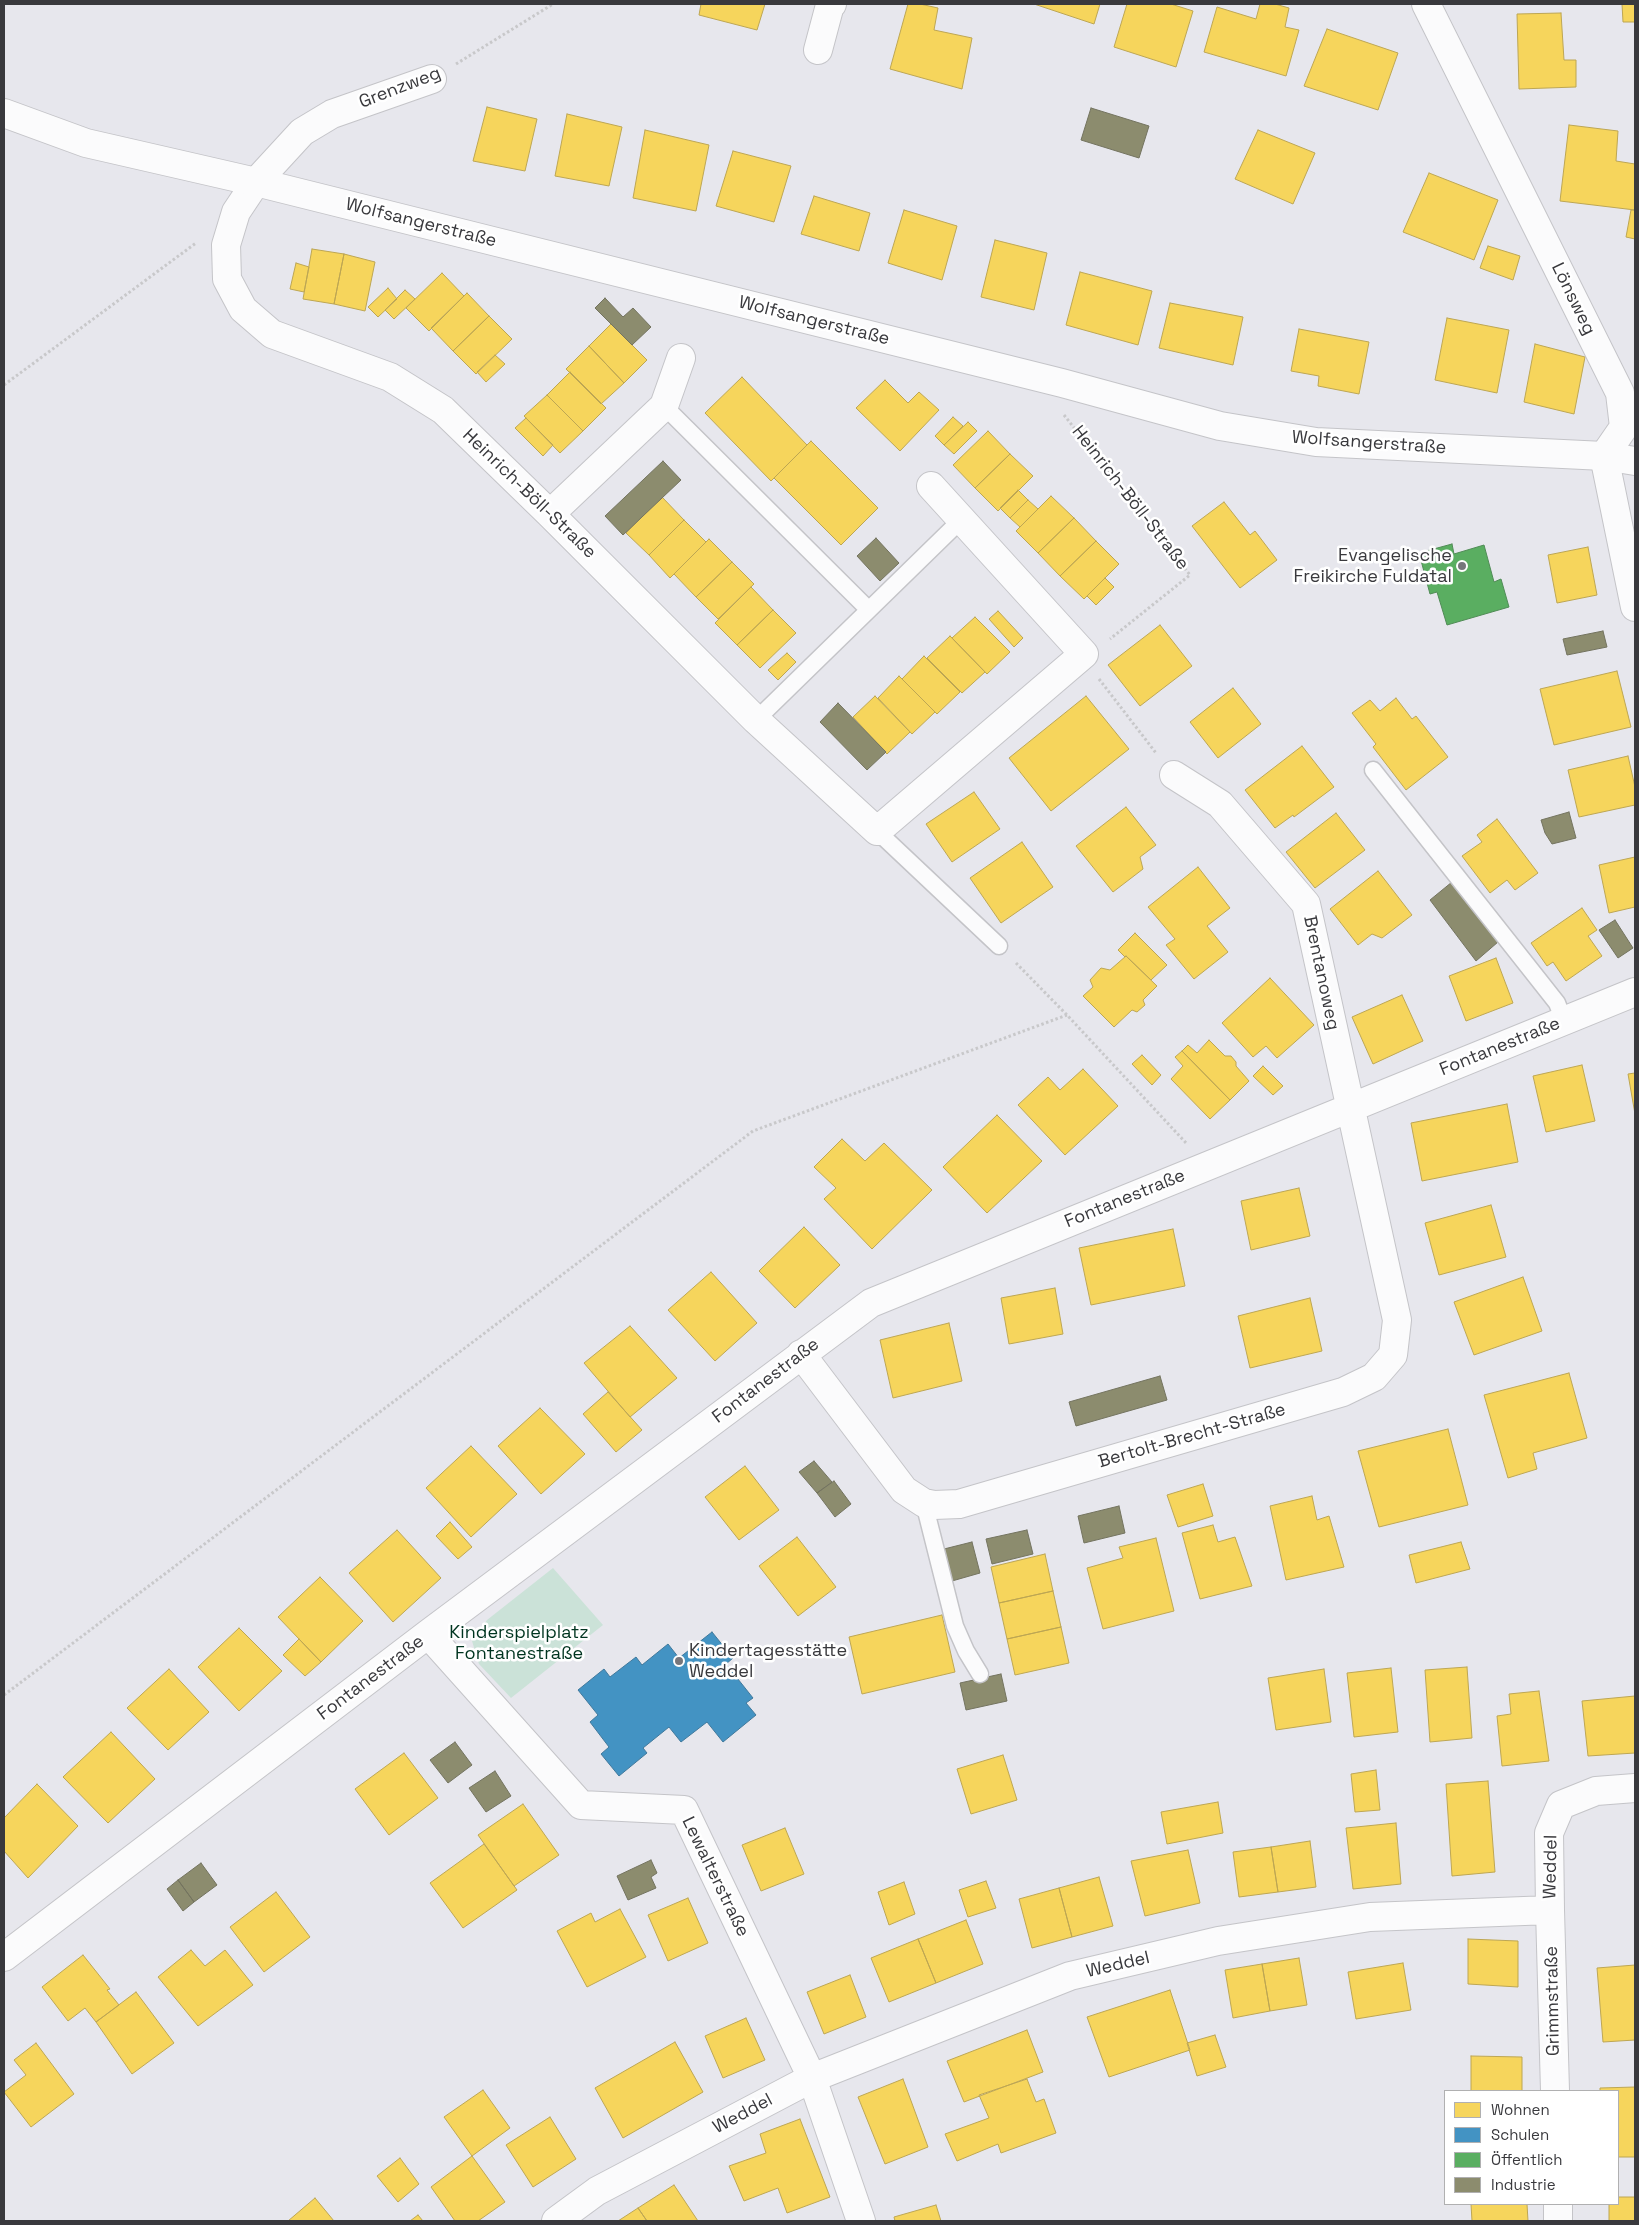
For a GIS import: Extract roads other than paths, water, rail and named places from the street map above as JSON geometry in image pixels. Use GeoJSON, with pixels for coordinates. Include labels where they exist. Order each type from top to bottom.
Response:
{"type":"FeatureCollection","features":[{"type":"Feature","properties":{"kind":"street"},"geometry":{"type":"LineString","coordinates":[[818,50],[830,5],[832,4]]}},
{"type":"Feature","properties":{"kind":"street","name":"Lönsweg"},"geometry":{"type":"LineString","coordinates":[[1426,4],[1620,393],[1624,427],[1604,456]]}},
{"type":"Feature","properties":{"kind":"street","name":"Grenzweg"},"geometry":{"type":"LineString","coordinates":[[256,182],[302,132],[332,114],[432,79]]}},
{"type":"Feature","properties":{"kind":"street","name":"Wolfsangerstraße"},"geometry":{"type":"LineString","coordinates":[[4,113],[86,143],[256,182],[1062,383],[1220,426],[1316,442],[1604,456],[1635,461]]}},
{"type":"Feature","properties":{"kind":"street","name":"Heinrich-Böll-Straße"},"geometry":{"type":"LineString","coordinates":[[256,182],[236,212],[226,245],[227,279],[243,309],[272,334],[390,377],[443,410],[756,720],[877,832]]}},
{"type":"Feature","properties":{"kind":"street"},"geometry":{"type":"LineString","coordinates":[[550,514],[664,406],[681,358]]}},
{"type":"Feature","properties":{"kind":"street"},"geometry":{"type":"LineString","coordinates":[[1604,456],[1635,607]]}},
{"type":"Feature","properties":{"kind":"street"},"geometry":{"type":"LineString","coordinates":[[877,832],[1084,654],[931,486]]}},
{"type":"Feature","properties":{"kind":"street","name":"Brentanoweg"},"geometry":{"type":"LineString","coordinates":[[1174,775],[1220,804],[1306,904],[1350,1108]]}},
{"type":"Feature","properties":{"kind":"street","name":"Fontanestraße"},"geometry":{"type":"LineString","coordinates":[[4,1957],[428,1634],[871,1303],[1635,992]]}},
{"type":"Feature","properties":{"kind":"street","name":"Bertolt-Brecht-Straße"},"geometry":{"type":"LineString","coordinates":[[924,1503],[959,1504],[1342,1392],[1374,1377],[1393,1355],[1397,1320],[1350,1108]]}},
{"type":"Feature","properties":{"kind":"street"},"geometry":{"type":"LineString","coordinates":[[801,1354],[904,1490],[924,1503]]}},
{"type":"Feature","properties":{"kind":"street","name":"Lewalterstraße"},"geometry":{"type":"LineString","coordinates":[[428,1634],[581,1805],[684,1810],[812,2078],[861,2221]]}},
{"type":"Feature","properties":{"kind":"street","name":"Weddel"},"geometry":{"type":"LineString","coordinates":[[556,2221],[597,2191],[812,2078],[1070,1976],[1218,1941],[1370,1917],[1550,1910],[1549,1832],[1561,1805],[1596,1791],[1635,1788]]}},
{"type":"Feature","properties":{"kind":"street","name":"Grimmstraße"},"geometry":{"type":"LineString","coordinates":[[1550,1910],[1555,2090]]}},
{"type":"Feature","properties":{"kind":"street"},"geometry":{"type":"LineString","coordinates":[[1558,2205],[1558,2221]]}},
{"type":"Feature","properties":{"kind":"lane"},"geometry":{"type":"LineString","coordinates":[[664,406],[868,609]]}},
{"type":"Feature","properties":{"kind":"lane"},"geometry":{"type":"LineString","coordinates":[[756,720],[962,519]]}},
{"type":"Feature","properties":{"kind":"lane"},"geometry":{"type":"LineString","coordinates":[[1373,770],[1557,1003],[1564,1021]]}},
{"type":"Feature","properties":{"kind":"lane","name":"Heinrich-Böll-Straße"},"geometry":{"type":"LineString","coordinates":[[877,832],[1000,946]]}},
{"type":"Feature","properties":{"kind":"lane"},"geometry":{"type":"LineString","coordinates":[[924,1503],[955,1626],[966,1651],[980,1674]]}},
{"type":"Feature","properties":{"kind":"place","name":"Evangelische Freikirche Fuldatal"},"geometry":{"type":"Point","coordinates":[1462,566]}},
{"type":"Feature","properties":{"kind":"place","name":"Kindertagesstätte Weddel"},"geometry":{"type":"Point","coordinates":[679,1661]}},
{"type":"Feature","properties":{"kind":"park label","name":"Kinderspielplatz Fontanestraße"},"geometry":{"type":"Point","coordinates":[519,1644]}}]}
